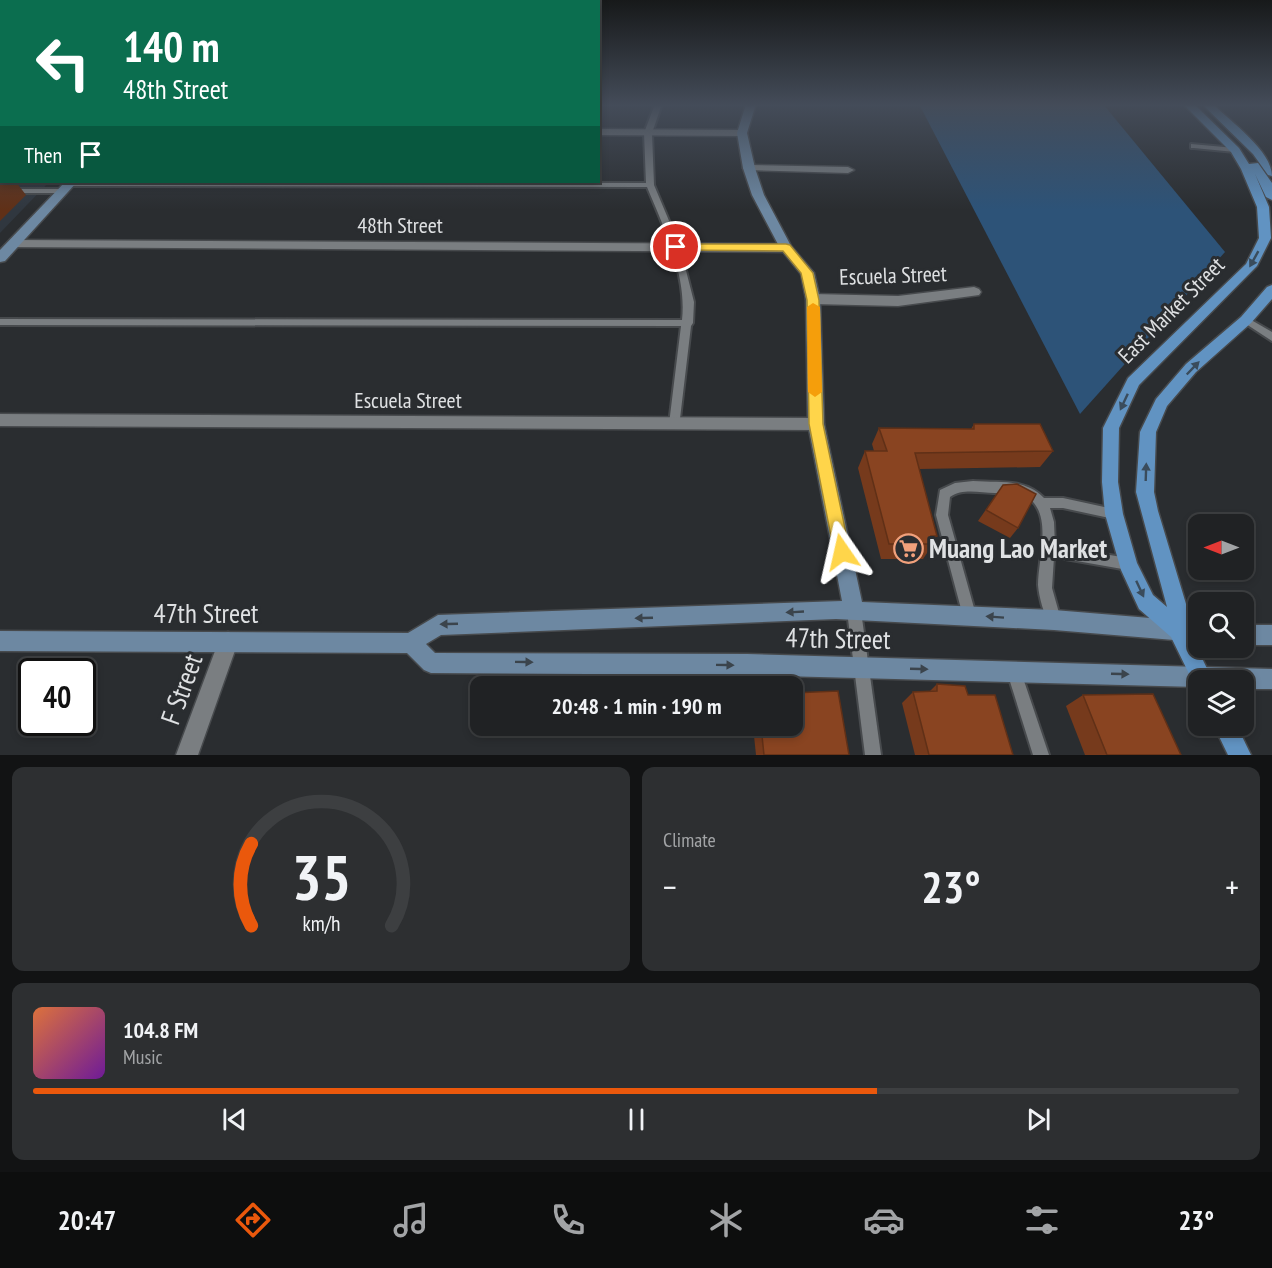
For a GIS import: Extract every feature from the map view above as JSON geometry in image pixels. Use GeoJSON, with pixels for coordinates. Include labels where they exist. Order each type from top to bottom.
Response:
{"type":"FeatureCollection","features":[{"type":"Feature","properties":{"kind":"main road"},"geometry":{"type":"LineString","coordinates":[[743,139],[758,195],[786,248],[807,273],[813,300],[816,424],[854,611]]}},
{"type":"Feature","properties":{"kind":"main road","name":"East Market Street"},"geometry":{"type":"LineString","coordinates":[[1178,630],[1146,602],[1128,564],[1114,514],[1110,482],[1111,428],[1133,382],[1251,266],[1265,238],[1263,207],[1247,169],[1235,150],[1224,139]]}},
{"type":"Feature","properties":{"kind":"main road"},"geometry":{"type":"LineString","coordinates":[[1244,139],[1257,152],[1272,173]]}},
{"type":"Feature","properties":{"kind":"main road"},"geometry":{"type":"LineString","coordinates":[[1235,150],[1258,168],[1272,197]]}},
{"type":"Feature","properties":{"kind":"main road"},"geometry":{"type":"LineString","coordinates":[[0,258],[68,185]]}},
{"type":"Feature","properties":{"kind":"main road","name":"East Market Street"},"geometry":{"type":"LineString","coordinates":[[1198,670],[1178,630],[1176,604],[1146,492],[1148,432],[1161,403],[1191,368],[1245,320],[1272,290]]}},
{"type":"Feature","properties":{"kind":"main road","name":"47th Street"},"geometry":{"type":"LineString","coordinates":[[0,641],[411,643],[438,625],[836,610],[1054,620],[1188,631]]}},
{"type":"Feature","properties":{"kind":"main road"},"geometry":{"type":"LineString","coordinates":[[1254,635],[1272,635]]}},
{"type":"Feature","properties":{"kind":"main road","name":"47th Street"},"geometry":{"type":"LineString","coordinates":[[411,643],[431,663],[644,663],[861,667],[1062,672],[1188,678]]}},
{"type":"Feature","properties":{"kind":"main road","name":"47th Street"},"geometry":{"type":"LineString","coordinates":[[1254,679],[1272,679]]}},
{"type":"Feature","properties":{"kind":"main road"},"geometry":{"type":"LineString","coordinates":[[1230,736],[1240,755]]}},
{"type":"Feature","properties":{"kind":"street"},"geometry":{"type":"LineString","coordinates":[[749,168],[848,170]]}},
{"type":"Feature","properties":{"kind":"street","name":"48th Street"},"geometry":{"type":"LineString","coordinates":[[13,244],[786,248]]}},
{"type":"Feature","properties":{"kind":"street","name":"Escuela Street"},"geometry":{"type":"LineString","coordinates":[[813,300],[898,301],[974,292]]}},
{"type":"Feature","properties":{"kind":"street","name":"Escuela Street"},"geometry":{"type":"LineString","coordinates":[[0,420],[816,424]]}},
{"type":"Feature","properties":{"kind":"street","name":"F Street"},"geometry":{"type":"LineString","coordinates":[[187,755],[228,642]]}},
{"type":"Feature","properties":{"kind":"lane"},"geometry":{"type":"LineString","coordinates":[[648,139],[650,184],[676,247],[689,302],[675,424]]}},
{"type":"Feature","properties":{"kind":"lane"},"geometry":{"type":"LineString","coordinates":[[1194,146],[1235,150]]}},
{"type":"Feature","properties":{"kind":"lane"},"geometry":{"type":"LineString","coordinates":[[0,191],[68,185],[650,184]]}},
{"type":"Feature","properties":{"kind":"lane"},"geometry":{"type":"LineString","coordinates":[[1245,320],[1272,337]]}},
{"type":"Feature","properties":{"kind":"lane"},"geometry":{"type":"LineString","coordinates":[[0,322],[688,323]]}},
{"type":"Feature","properties":{"kind":"lane"},"geometry":{"type":"LineString","coordinates":[[969,615],[942,516],[944,494],[953,487],[1018,488],[1029,492],[1042,503],[1048,526],[1050,551],[1045,585],[1054,620]]}},
{"type":"Feature","properties":{"kind":"lane"},"geometry":{"type":"LineString","coordinates":[[1042,503],[1063,503],[1114,514]]}},
{"type":"Feature","properties":{"kind":"lane"},"geometry":{"type":"LineString","coordinates":[[1050,551],[1128,564]]}},
{"type":"Feature","properties":{"kind":"lane"},"geometry":{"type":"LineString","coordinates":[[854,611],[873,755]]}},
{"type":"Feature","properties":{"kind":"lane"},"geometry":{"type":"LineString","coordinates":[[1014,672],[1041,755]]}},
{"type":"Feature","properties":{"kind":"shaded area"},"geometry":{"type":"Polygon","coordinates":[[[937,139],[1132,139],[1225,252],[1080,414],[937,139]]]}},
{"type":"Feature","properties":{"kind":"shaded area"},"geometry":{"type":"Polygon","coordinates":[[[0,183],[48,183],[0,233],[0,183]]]}},
{"type":"Feature","properties":{"kind":"building"},"geometry":{"type":"Polygon","coordinates":[[[974,424],[1040,424],[1053,451],[915,453],[937,536],[931,536],[933,544],[889,544],[865,451],[887,451],[879,428],[974,429],[974,424]]]}},
{"type":"Feature","properties":{"kind":"building"},"geometry":{"type":"Polygon","coordinates":[[[1017,484],[1036,494],[1018,528],[986,510],[1003,485],[1017,484]]]}},
{"type":"Feature","properties":{"kind":"building"},"geometry":{"type":"Polygon","coordinates":[[[937,684],[965,686],[968,695],[995,695],[1013,755],[929,755],[913,692],[937,691],[937,684]]]}},
{"type":"Feature","properties":{"kind":"building"},"geometry":{"type":"Polygon","coordinates":[[[838,691],[849,755],[764,755],[762,736],[803,736],[803,693],[838,691]]]}},
{"type":"Feature","properties":{"kind":"building"},"geometry":{"type":"Polygon","coordinates":[[[1153,694],[1181,755],[1107,755],[1083,695],[1153,694]]]}},
{"type":"Feature","properties":{"kind":"slow traffic"},"geometry":{"type":"LineString","coordinates":[[813,307],[815,392]]}},
{"type":"Feature","properties":{"kind":"place","name":"Muang Lao Market"},"geometry":{"type":"Point","coordinates":[908,548]}},
{"type":"Feature","properties":{"kind":"route"},"geometry":{"type":"LineString","coordinates":[[676,247],[786,248],[807,273],[813,300],[816,424],[842,552]]}}]}
